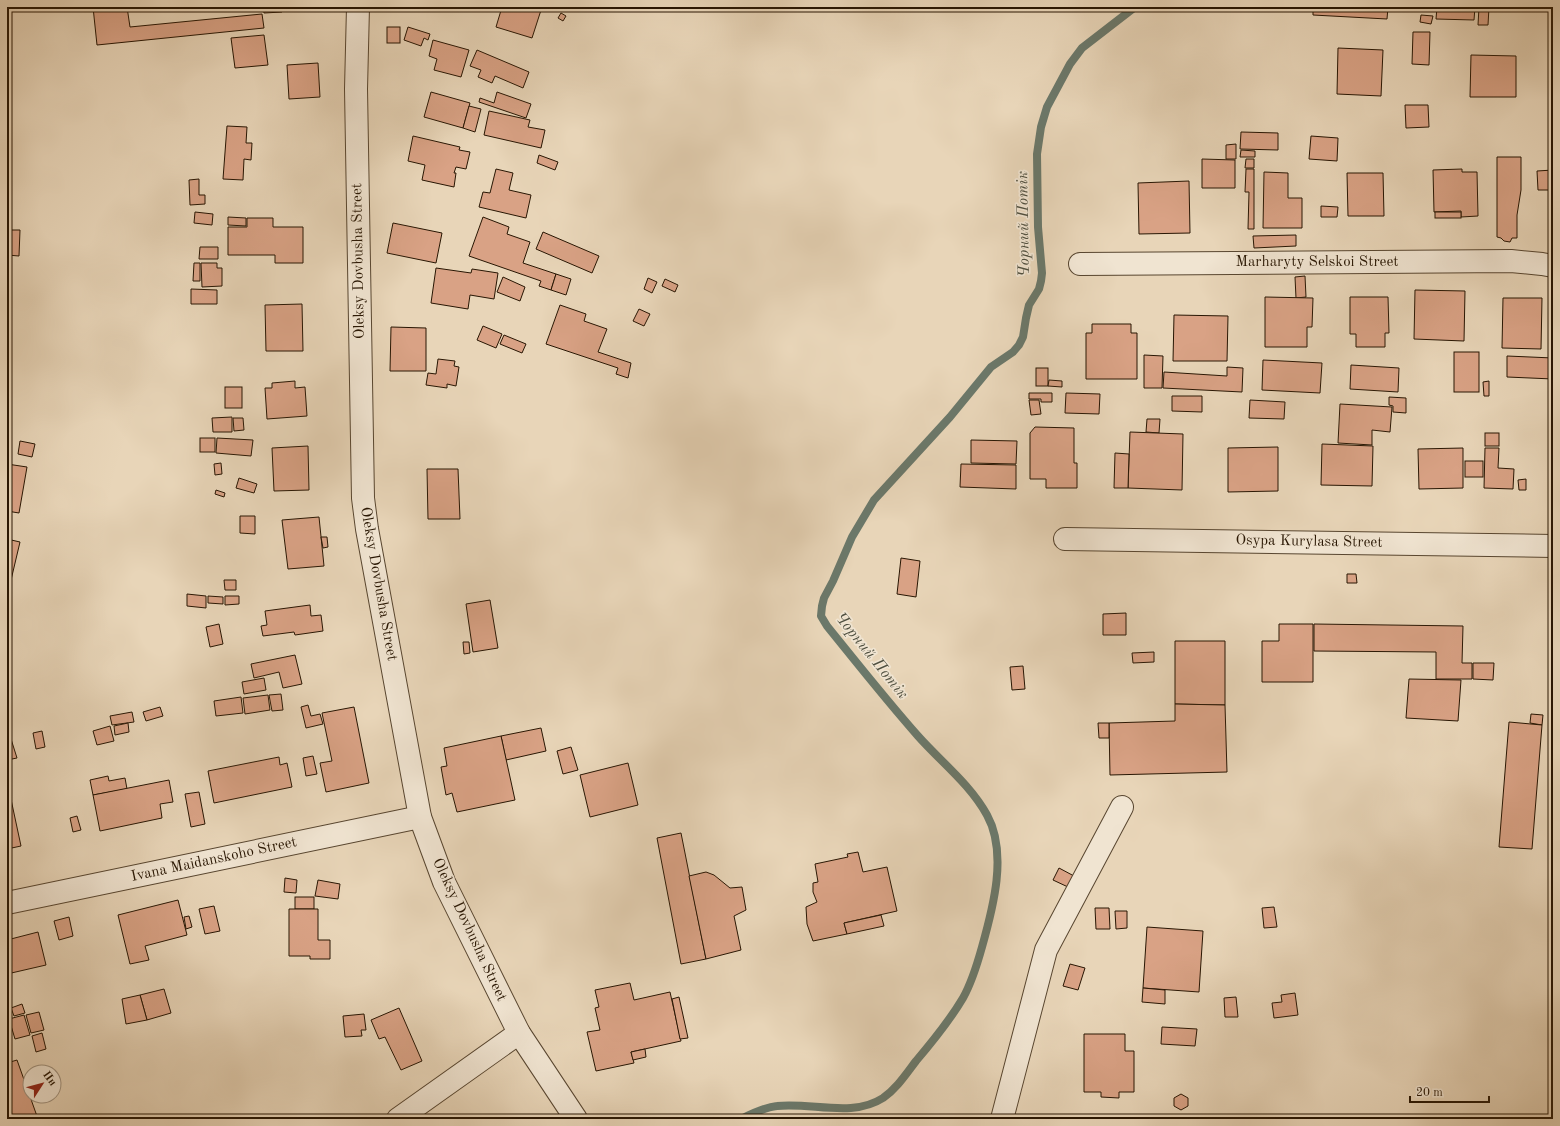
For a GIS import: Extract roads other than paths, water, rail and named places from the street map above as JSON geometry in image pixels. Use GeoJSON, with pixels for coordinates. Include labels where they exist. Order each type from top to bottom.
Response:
{"type":"FeatureCollection","features":[{"type":"Feature","properties":{"kind":"street","name":"Oleksy Dovbusha Street"},"geometry":{"type":"LineString","coordinates":[[358,7],[356,89],[363,498],[368,537],[420,817],[444,882],[519,1033],[576,1119]]}},
{"type":"Feature","properties":{"kind":"street","name":"Marharyty Selskoi Street"},"geometry":{"type":"LineString","coordinates":[[1080,264],[1511,262],[1553,266]]}},
{"type":"Feature","properties":{"kind":"street","name":"Osypa Kurylasa Street"},"geometry":{"type":"LineString","coordinates":[[1065,539],[1553,546]]}},
{"type":"Feature","properties":{"kind":"street"},"geometry":{"type":"LineString","coordinates":[[1002,1119],[1046,950],[1122,807]]}},
{"type":"Feature","properties":{"kind":"street","name":"Ivana Maidanskoho Street"},"geometry":{"type":"LineString","coordinates":[[7,903],[420,817]]}},
{"type":"Feature","properties":{"kind":"street"},"geometry":{"type":"LineString","coordinates":[[398,1119],[519,1033]]}},
{"type":"Feature","properties":{"kind":"waterway","name":"Чорний Потік"},"geometry":{"type":"LineString","coordinates":[[741,1119],[763,1109],[777,1106],[790,1105],[845,1108],[871,1104],[883,1098],[901,1081],[947,1022],[963,998],[974,973],[994,898],[998,863],[997,846],[987,815],[964,783],[906,723],[827,626],[821,616],[822,606],[824,598],[852,537],[874,500],[950,417],[991,367],[1013,352],[1019,345],[1023,337],[1029,305],[1039,289],[1042,273],[1038,227],[1037,154],[1041,127],[1047,107],[1070,64],[1082,48],[1135,7]]}}]}
